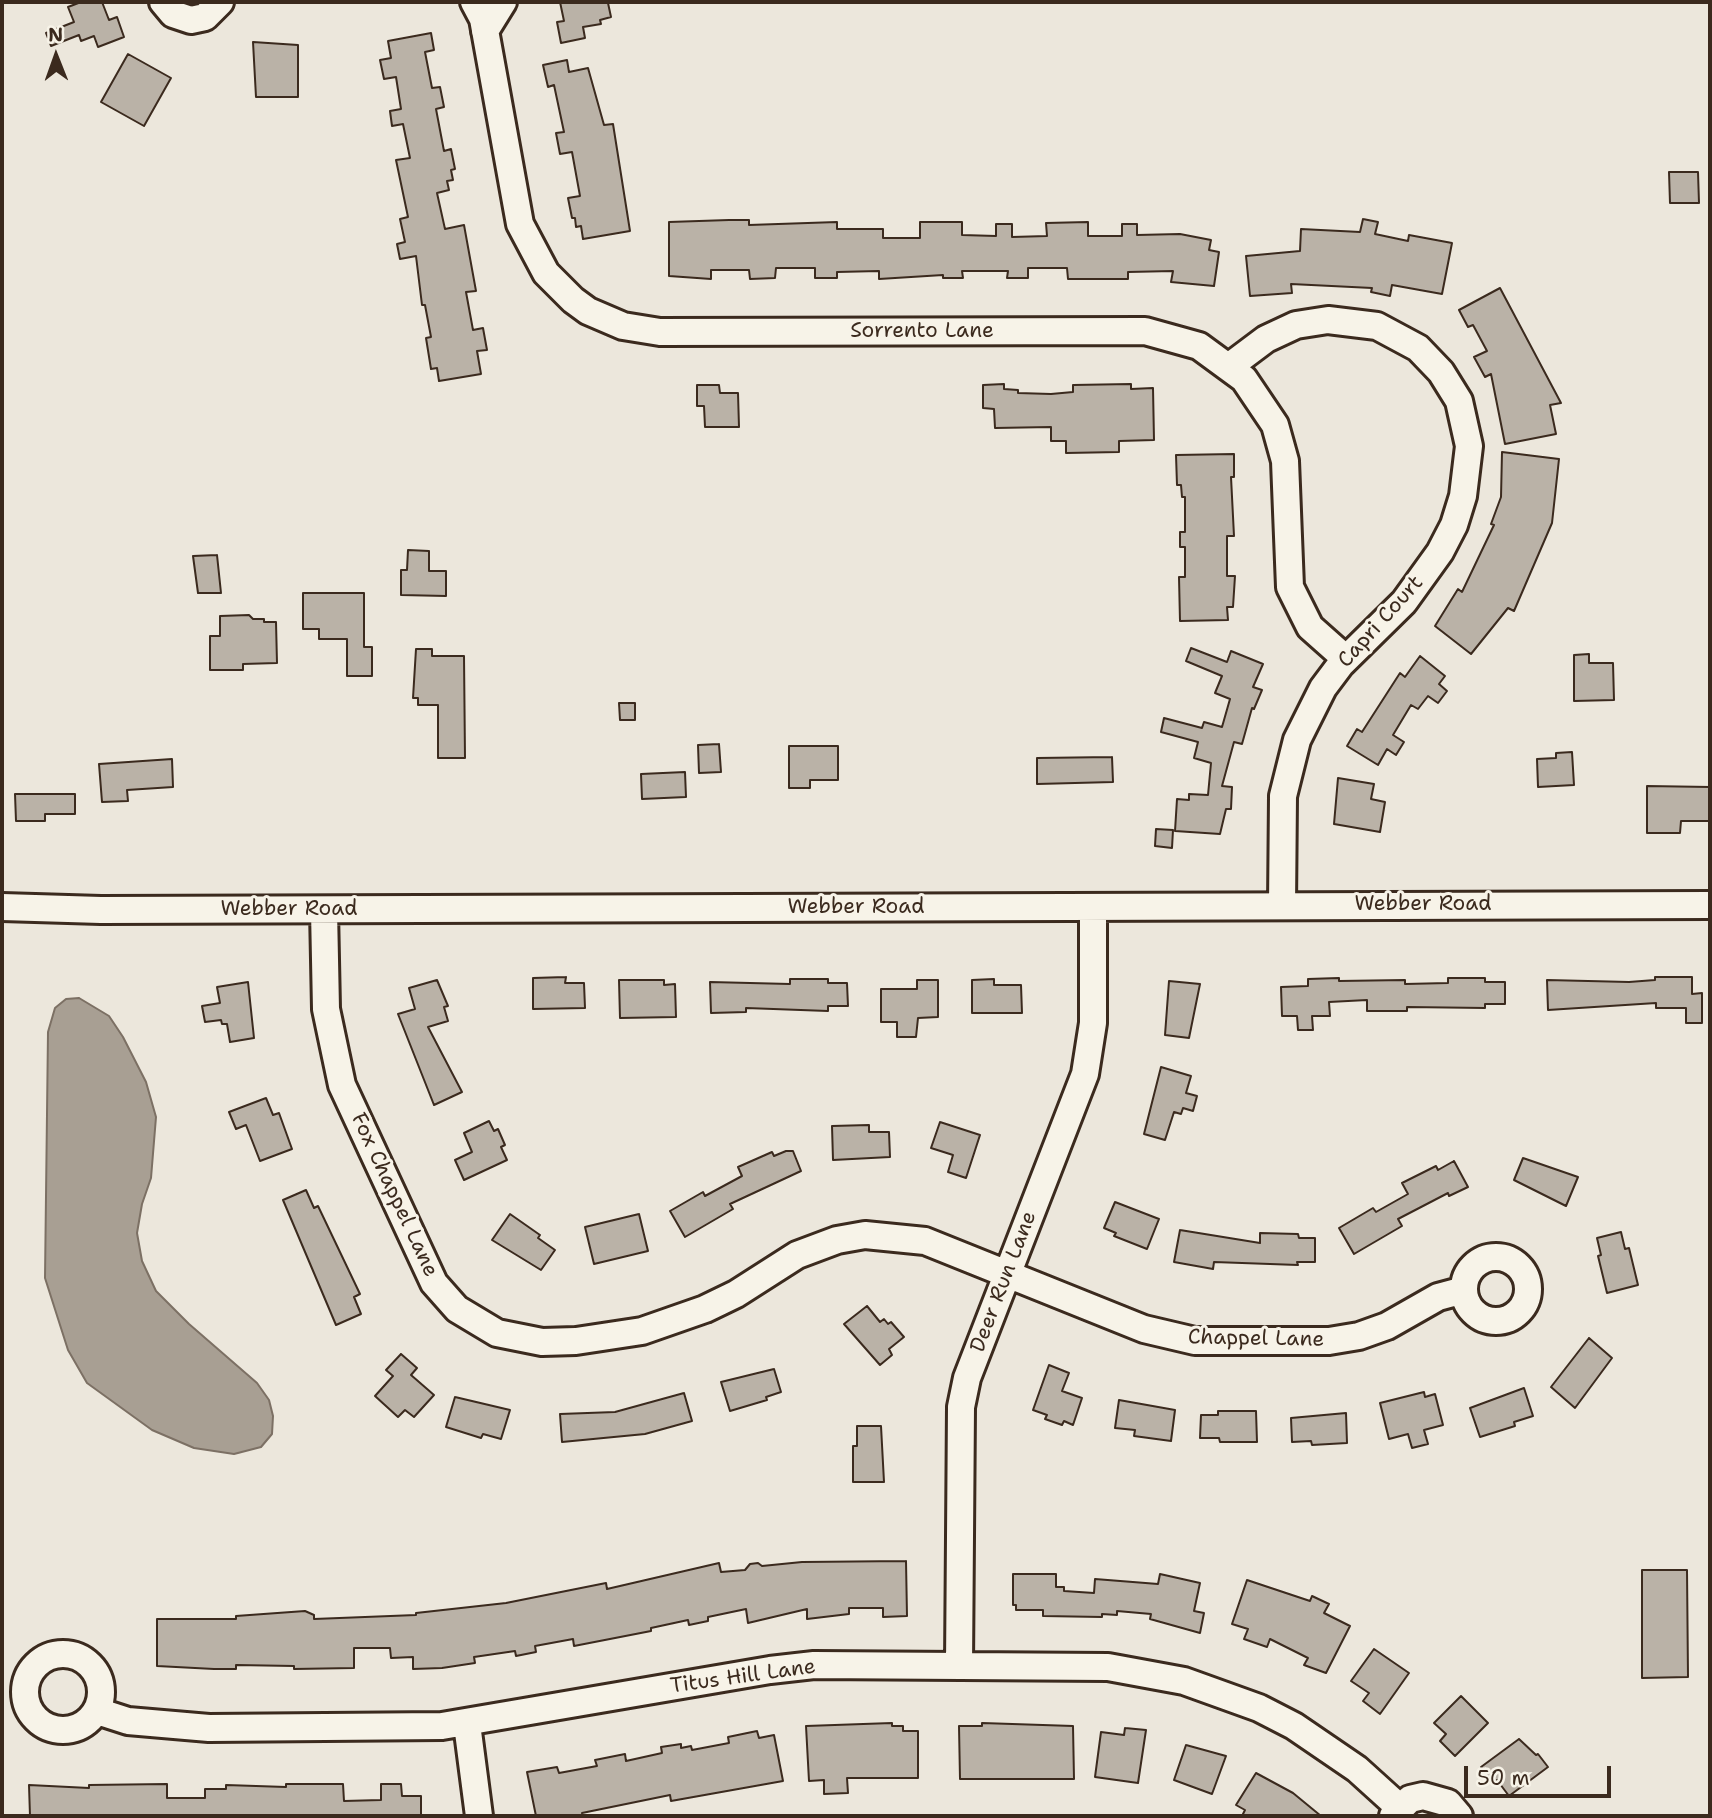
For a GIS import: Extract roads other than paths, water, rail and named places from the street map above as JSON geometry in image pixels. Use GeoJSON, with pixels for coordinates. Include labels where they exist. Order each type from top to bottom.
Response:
{"type":"FeatureCollection","features":[{"type":"Feature","properties":{"kind":"street"},"geometry":{"type":"LineString","coordinates":[[163,2],[173,14],[191,20],[211,13],[219,2]]}},
{"type":"Feature","properties":{"kind":"street","name":"Sorrento Lane"},"geometry":{"type":"LineString","coordinates":[[474,2],[485,31],[515,205],[526,241],[559,288],[605,319],[660,332],[1145,331],[1199,346],[1230,366],[1266,408],[1281,443],[1287,480],[1288,576],[1294,598],[1310,627],[1346,659]]}},
{"type":"Feature","properties":{"kind":"street"},"geometry":{"type":"LineString","coordinates":[[485,31],[503,2]]}},
{"type":"Feature","properties":{"kind":"street","name":"Capri Court"},"geometry":{"type":"LineString","coordinates":[[1230,366],[1266,339],[1296,325],[1328,320],[1361,322],[1391,332],[1418,348],[1441,372],[1459,401],[1467,431],[1469,463],[1454,525],[1440,552],[1404,601],[1346,659],[1309,713],[1289,767],[1282,826],[1282,906]]}},
{"type":"Feature","properties":{"kind":"street","name":"Webber Road"},"geometry":{"type":"LineString","coordinates":[[2,906],[102,911],[1710,905]]}},
{"type":"Feature","properties":{"kind":"street","name":"Deer Run Lane"},"geometry":{"type":"LineString","coordinates":[[959,1666],[961,1407],[967,1378],[1089,1057],[1093,1023],[1093,907]]}},
{"type":"Feature","properties":{"kind":"street","name":"Fox Chappel Lane"},"geometry":{"type":"LineString","coordinates":[[324,910],[326,1009],[342,1085],[422,1263],[449,1301],[477,1323],[509,1336],[542,1342],[576,1341],[642,1331],[705,1309],[806,1251],[837,1240],[865,1236],[925,1241],[1007,1273]]}},
{"type":"Feature","properties":{"kind":"street","name":"Chappel Lane"},"geometry":{"type":"LineString","coordinates":[[1007,1273],[1161,1334],[1217,1342],[1329,1341],[1359,1336],[1387,1326],[1438,1297],[1464,1290]]}},
{"type":"Feature","properties":{"kind":"street","name":"Titus Hill Lane"},"geometry":{"type":"LineString","coordinates":[[97,1711],[128,1721],[209,1728],[467,1724],[770,1670],[814,1665],[1108,1667],[1184,1681],[1222,1693],[1293,1726],[1357,1769],[1396,1812],[1423,1796],[1448,1803],[1459,1816]]}},
{"type":"Feature","properties":{"kind":"street"},"geometry":{"type":"LineString","coordinates":[[467,1724],[478,1816]]}}]}
